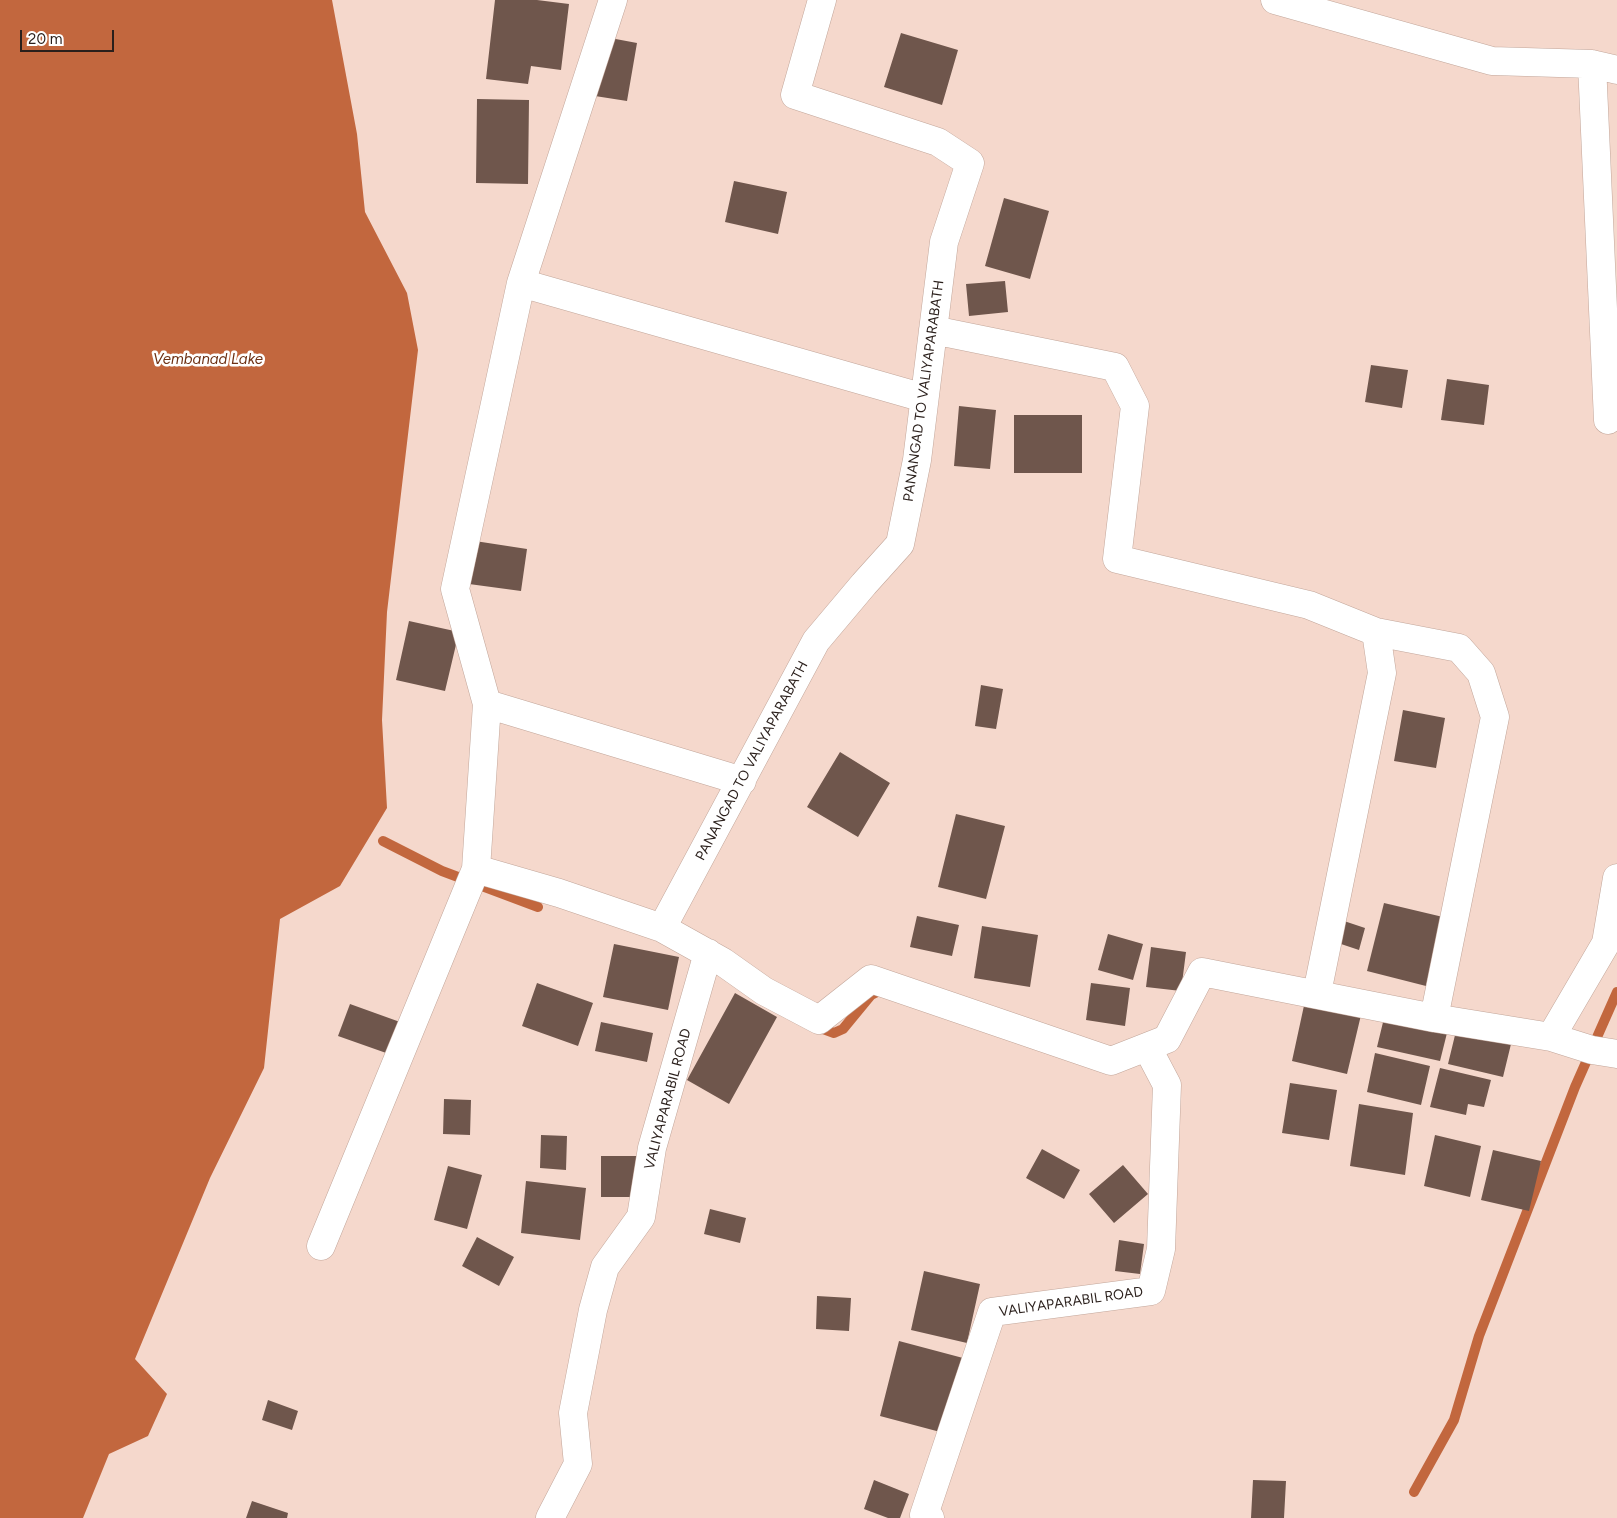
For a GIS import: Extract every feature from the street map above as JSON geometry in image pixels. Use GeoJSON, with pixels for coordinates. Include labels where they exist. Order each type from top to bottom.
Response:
{"type":"FeatureCollection","features":[{"type":"Feature","properties":{"kind":"street"},"geometry":{"type":"LineString","coordinates":[[321,1246],[476,869],[487,704],[456,589],[521,282],[613,0]]}},
{"type":"Feature","properties":{"kind":"street","name":"PANANGAD TO VALIYAPARABATH"},"geometry":{"type":"LineString","coordinates":[[662,928],[816,641],[900,544],[917,460],[944,242],[970,163],[938,142],[795,95],[822,0]]}},
{"type":"Feature","properties":{"kind":"street"},"geometry":{"type":"LineString","coordinates":[[1275,0],[1492,61],[1605,67],[1608,420]]}},
{"type":"Feature","properties":{"kind":"street"},"geometry":{"type":"LineString","coordinates":[[521,282],[924,398]]}},
{"type":"Feature","properties":{"kind":"street"},"geometry":{"type":"LineString","coordinates":[[932,330],[1115,367],[1135,406],[1117,559],[1309,605],[1376,632],[1459,648],[1481,673],[1495,718],[1434,1018]]}},
{"type":"Feature","properties":{"kind":"street"},"geometry":{"type":"LineString","coordinates":[[1318,993],[1382,673],[1376,632]]}},
{"type":"Feature","properties":{"kind":"street"},"geometry":{"type":"LineString","coordinates":[[487,704],[742,781]]}},
{"type":"Feature","properties":{"kind":"street"},"geometry":{"type":"LineString","coordinates":[[476,869],[559,893],[662,928],[708,953],[764,990],[819,1020],[871,979],[1111,1061],[1166,1039],[1202,972],[1318,993],[1434,1018],[1551,1037],[1592,1050],[1617,1054]]}},
{"type":"Feature","properties":{"kind":"street"},"geometry":{"type":"LineString","coordinates":[[1551,1037],[1606,943],[1617,878]]}},
{"type":"Feature","properties":{"kind":"street","name":"VALIYAPARABIL ROAD"},"geometry":{"type":"LineString","coordinates":[[550,1518],[578,1464],[573,1413],[593,1310],[605,1267],[641,1218],[652,1148],[708,953]]}},
{"type":"Feature","properties":{"kind":"street","name":"VALIYAPARABIL ROAD"},"geometry":{"type":"LineString","coordinates":[[930,1518],[924,1515],[992,1312],[1151,1291],[1161,1249],[1167,1086],[1147,1047]]}},
{"type":"Feature","properties":{"kind":"water","name":"Vembanad Lake"},"geometry":{"type":"Polygon","coordinates":[[[0,0],[332,0],[357,134],[365,212],[407,293],[418,350],[387,612],[382,720],[387,808],[340,886],[280,919],[264,1068],[210,1178],[135,1359],[167,1394],[148,1436],[109,1454],[83,1518],[0,1518],[0,0]]]}},
{"type":"Feature","properties":{"kind":"building"},"geometry":{"type":"Polygon","coordinates":[[[495,0],[537,0],[569,4],[561,70],[531,66],[528,84],[486,79],[495,0]]]}},
{"type":"Feature","properties":{"kind":"building"},"geometry":{"type":"Polygon","coordinates":[[[901,33],[958,50],[942,105],[884,87],[901,33]]]}},
{"type":"Feature","properties":{"kind":"building"},"geometry":{"type":"Polygon","coordinates":[[[605,37],[637,43],[627,101],[595,96],[605,37]]]}},
{"type":"Feature","properties":{"kind":"building"},"geometry":{"type":"Polygon","coordinates":[[[477,99],[529,100],[528,184],[476,183],[477,99]]]}},
{"type":"Feature","properties":{"kind":"building"},"geometry":{"type":"Polygon","coordinates":[[[734,181],[787,192],[778,234],[725,222],[734,181]]]}},
{"type":"Feature","properties":{"kind":"building"},"geometry":{"type":"Polygon","coordinates":[[[1004,198],[1049,211],[1030,279],[985,266],[1004,198]]]}},
{"type":"Feature","properties":{"kind":"building"},"geometry":{"type":"Polygon","coordinates":[[[1005,281],[1008,312],[969,316],[966,284],[1005,281]]]}},
{"type":"Feature","properties":{"kind":"building"},"geometry":{"type":"Polygon","coordinates":[[[1371,365],[1408,370],[1402,408],[1365,402],[1371,365]]]}},
{"type":"Feature","properties":{"kind":"building"},"geometry":{"type":"Polygon","coordinates":[[[1447,379],[1489,385],[1484,425],[1441,420],[1447,379]]]}},
{"type":"Feature","properties":{"kind":"building"},"geometry":{"type":"Polygon","coordinates":[[[959,406],[996,410],[990,469],[954,466],[959,406]]]}},
{"type":"Feature","properties":{"kind":"building"},"geometry":{"type":"Polygon","coordinates":[[[1014,415],[1082,415],[1082,473],[1014,473],[1014,415]]]}},
{"type":"Feature","properties":{"kind":"building"},"geometry":{"type":"Polygon","coordinates":[[[475,541],[527,549],[521,591],[469,584],[475,541]]]}},
{"type":"Feature","properties":{"kind":"building"},"geometry":{"type":"Polygon","coordinates":[[[409,621],[459,632],[445,691],[396,680],[409,621]]]}},
{"type":"Feature","properties":{"kind":"building"},"geometry":{"type":"Polygon","coordinates":[[[981,685],[1003,689],[996,729],[975,726],[981,685]]]}},
{"type":"Feature","properties":{"kind":"building"},"geometry":{"type":"Polygon","coordinates":[[[1403,710],[1445,718],[1436,768],[1394,761],[1403,710]]]}},
{"type":"Feature","properties":{"kind":"building"},"geometry":{"type":"Polygon","coordinates":[[[840,752],[890,783],[858,837],[807,807],[840,752]]]}},
{"type":"Feature","properties":{"kind":"building"},"geometry":{"type":"Polygon","coordinates":[[[956,814],[1005,826],[986,899],[938,887],[956,814]]]}},
{"type":"Feature","properties":{"kind":"building"},"geometry":{"type":"Polygon","coordinates":[[[1384,903],[1443,917],[1426,986],[1367,971],[1384,903]]]}},
{"type":"Feature","properties":{"kind":"building"},"geometry":{"type":"Polygon","coordinates":[[[917,916],[959,925],[952,956],[910,947],[917,916]]]}},
{"type":"Feature","properties":{"kind":"building"},"geometry":{"type":"Polygon","coordinates":[[[1341,920],[1365,928],[1359,950],[1335,942],[1341,920]]]}},
{"type":"Feature","properties":{"kind":"building"},"geometry":{"type":"Polygon","coordinates":[[[982,926],[1038,935],[1030,987],[974,978],[982,926]]]}},
{"type":"Feature","properties":{"kind":"building"},"geometry":{"type":"Polygon","coordinates":[[[1108,934],[1143,944],[1133,980],[1098,970],[1108,934]]]}},
{"type":"Feature","properties":{"kind":"building"},"geometry":{"type":"Polygon","coordinates":[[[614,944],[679,957],[668,1010],[603,997],[614,944]]]}},
{"type":"Feature","properties":{"kind":"building"},"geometry":{"type":"Polygon","coordinates":[[[1151,947],[1186,952],[1181,991],[1146,987],[1151,947]]]}},
{"type":"Feature","properties":{"kind":"building"},"geometry":{"type":"Polygon","coordinates":[[[537,983],[593,1003],[578,1046],[522,1026],[537,983]]]}},
{"type":"Feature","properties":{"kind":"building"},"geometry":{"type":"Polygon","coordinates":[[[1091,983],[1130,988],[1125,1026],[1086,1020],[1091,983]]]}},
{"type":"Feature","properties":{"kind":"building"},"geometry":{"type":"Polygon","coordinates":[[[735,993],[777,1017],[729,1104],[687,1080],[735,993]]]}},
{"type":"Feature","properties":{"kind":"building"},"geometry":{"type":"Polygon","coordinates":[[[1305,1001],[1361,1015],[1347,1074],[1292,1061],[1305,1001]]]}},
{"type":"Feature","properties":{"kind":"building"},"geometry":{"type":"Polygon","coordinates":[[[350,1004],[400,1022],[389,1054],[338,1036],[350,1004]]]}},
{"type":"Feature","properties":{"kind":"building"},"geometry":{"type":"Polygon","coordinates":[[[1385,1014],[1448,1029],[1440,1061],[1377,1047],[1385,1014]]]}},
{"type":"Feature","properties":{"kind":"building"},"geometry":{"type":"Polygon","coordinates":[[[601,1022],[653,1033],[647,1062],[595,1051],[601,1022]]]}},
{"type":"Feature","properties":{"kind":"building"},"geometry":{"type":"Polygon","coordinates":[[[1456,1031],[1511,1044],[1503,1077],[1448,1064],[1456,1031]]]}},
{"type":"Feature","properties":{"kind":"building"},"geometry":{"type":"Polygon","coordinates":[[[1375,1053],[1430,1066],[1421,1105],[1367,1092],[1375,1053]]]}},
{"type":"Feature","properties":{"kind":"building"},"geometry":{"type":"Polygon","coordinates":[[[1440,1068],[1491,1080],[1484,1107],[1468,1104],[1466,1115],[1430,1107],[1440,1068]]]}},
{"type":"Feature","properties":{"kind":"building"},"geometry":{"type":"Polygon","coordinates":[[[1290,1083],[1337,1090],[1329,1140],[1282,1133],[1290,1083]]]}},
{"type":"Feature","properties":{"kind":"building"},"geometry":{"type":"Polygon","coordinates":[[[444,1099],[471,1100],[470,1135],[443,1134],[444,1099]]]}},
{"type":"Feature","properties":{"kind":"building"},"geometry":{"type":"Polygon","coordinates":[[[1359,1104],[1413,1113],[1405,1175],[1350,1166],[1359,1104]]]}},
{"type":"Feature","properties":{"kind":"building"},"geometry":{"type":"Polygon","coordinates":[[[541,1135],[567,1136],[566,1170],[540,1168],[541,1135]]]}},
{"type":"Feature","properties":{"kind":"building"},"geometry":{"type":"Polygon","coordinates":[[[1435,1135],[1481,1146],[1470,1197],[1424,1186],[1435,1135]]]}},
{"type":"Feature","properties":{"kind":"building"},"geometry":{"type":"Polygon","coordinates":[[[1042,1149],[1080,1170],[1064,1199],[1026,1178],[1042,1149]]]}},
{"type":"Feature","properties":{"kind":"building"},"geometry":{"type":"Polygon","coordinates":[[[1493,1150],[1541,1161],[1529,1211],[1481,1200],[1493,1150]]]}},
{"type":"Feature","properties":{"kind":"building"},"geometry":{"type":"Polygon","coordinates":[[[601,1156],[639,1156],[639,1197],[601,1197],[601,1156]]]}},
{"type":"Feature","properties":{"kind":"building"},"geometry":{"type":"Polygon","coordinates":[[[1123,1165],[1148,1194],[1114,1223],[1089,1194],[1123,1165]]]}},
{"type":"Feature","properties":{"kind":"building"},"geometry":{"type":"Polygon","coordinates":[[[448,1166],[482,1175],[467,1229],[434,1220],[448,1166]]]}},
{"type":"Feature","properties":{"kind":"building"},"geometry":{"type":"Polygon","coordinates":[[[526,1181],[586,1188],[580,1240],[521,1233],[526,1181]]]}},
{"type":"Feature","properties":{"kind":"building"},"geometry":{"type":"Polygon","coordinates":[[[710,1209],[746,1218],[740,1243],[704,1234],[710,1209]]]}},
{"type":"Feature","properties":{"kind":"building"},"geometry":{"type":"Polygon","coordinates":[[[477,1237],[514,1257],[499,1286],[462,1266],[477,1237]]]}},
{"type":"Feature","properties":{"kind":"building"},"geometry":{"type":"Polygon","coordinates":[[[1119,1240],[1144,1244],[1140,1274],[1115,1271],[1119,1240]]]}},
{"type":"Feature","properties":{"kind":"building"},"geometry":{"type":"Polygon","coordinates":[[[924,1271],[980,1284],[967,1343],[911,1330],[924,1271]]]}},
{"type":"Feature","properties":{"kind":"building"},"geometry":{"type":"Polygon","coordinates":[[[817,1296],[851,1298],[849,1331],[816,1329],[817,1296]]]}},
{"type":"Feature","properties":{"kind":"building"},"geometry":{"type":"Polygon","coordinates":[[[899,1341],[963,1358],[944,1433],[880,1416],[899,1341]]]}},
{"type":"Feature","properties":{"kind":"building"},"geometry":{"type":"Polygon","coordinates":[[[268,1400],[298,1411],[292,1430],[262,1420],[268,1400]]]}},
{"type":"Feature","properties":{"kind":"building"},"geometry":{"type":"Polygon","coordinates":[[[874,1480],[909,1494],[900,1518],[888,1518],[864,1509],[874,1480]]]}},
{"type":"Feature","properties":{"kind":"building"},"geometry":{"type":"Polygon","coordinates":[[[1253,1480],[1286,1481],[1284,1518],[1251,1518],[1253,1480]]]}},
{"type":"Feature","properties":{"kind":"building"},"geometry":{"type":"Polygon","coordinates":[[[252,1501],[288,1513],[287,1518],[246,1518],[252,1501]]]}},
{"type":"Feature","properties":{"kind":"waterway"},"geometry":{"type":"LineString","coordinates":[[383,841],[442,871],[538,907]]}},
{"type":"Feature","properties":{"kind":"waterway"},"geometry":{"type":"LineString","coordinates":[[815,1026],[834,1033],[843,1029],[871,995],[879,991]]}},
{"type":"Feature","properties":{"kind":"waterway"},"geometry":{"type":"LineString","coordinates":[[1414,1492],[1454,1420],[1479,1336],[1575,1087],[1617,992]]}}]}
